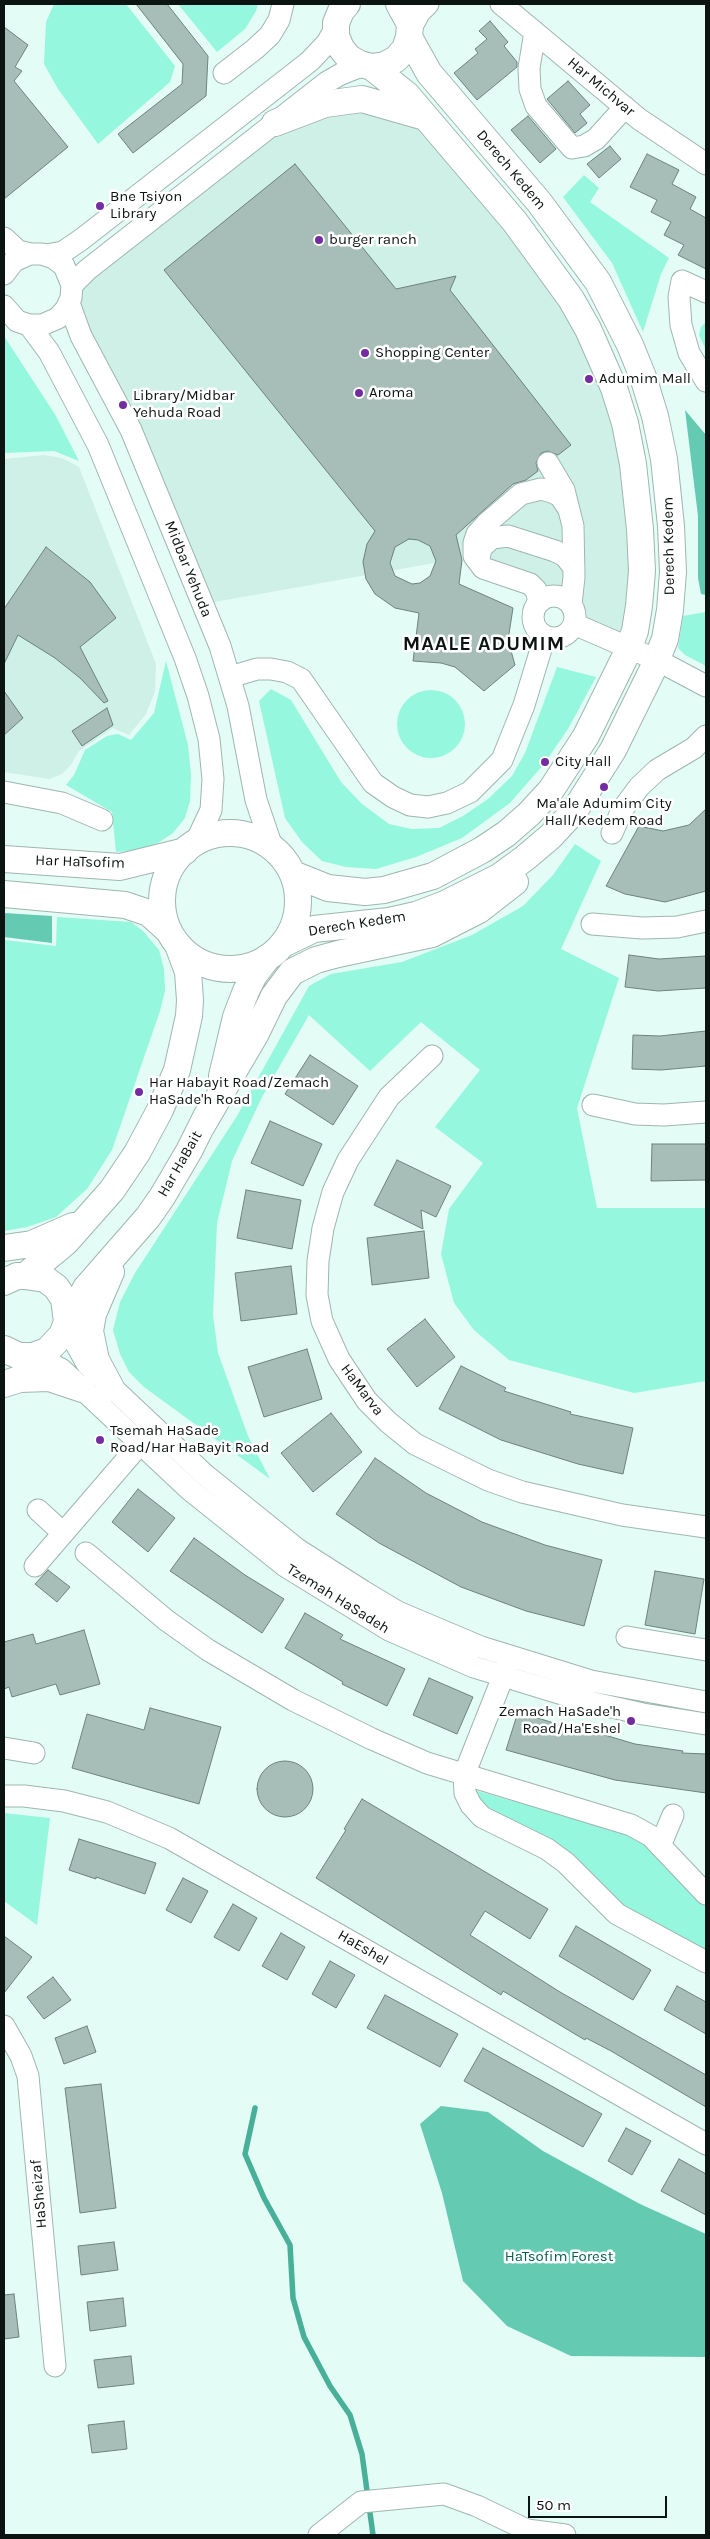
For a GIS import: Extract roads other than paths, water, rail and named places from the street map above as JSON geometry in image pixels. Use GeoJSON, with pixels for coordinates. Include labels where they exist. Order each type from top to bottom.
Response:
{"type":"FeatureCollection","features":[{"type":"Feature","properties":{"kind":"main road","name":"Derech Kedem"},"geometry":{"type":"LineString","coordinates":[[275,951],[314,928],[389,921],[416,915],[445,904],[505,872],[525,858],[564,823],[596,781],[614,750],[657,660],[665,639],[670,610],[673,572],[671,526],[664,459],[655,416],[643,377],[616,315],[598,282],[539,202],[429,73],[409,33],[407,16],[399,4]]}},
{"type":"Feature","properties":{"kind":"main road","name":"Derech Kedem"},"geometry":{"type":"LineString","coordinates":[[293,874],[328,888],[365,892],[384,890],[433,876],[490,845],[529,814],[565,771],[599,711],[635,630],[642,572],[640,528],[633,464],[625,423],[614,388],[588,329],[561,284],[514,222],[407,95],[368,66],[349,58],[341,48],[338,15]]}},
{"type":"Feature","properties":{"kind":"main road"},"geometry":{"type":"LineString","coordinates":[[368,66],[385,65],[396,58],[405,49],[409,33]]}},
{"type":"Feature","properties":{"kind":"main road"},"geometry":{"type":"LineString","coordinates":[[275,122],[325,104],[362,100],[426,117]]}},
{"type":"Feature","properties":{"kind":"main road"},"geometry":{"type":"LineString","coordinates":[[200,1129],[255,1035],[274,996],[292,972],[316,960],[432,934],[454,924],[479,910],[529,870],[564,823]]}},
{"type":"Feature","properties":{"kind":"main road"},"geometry":{"type":"LineString","coordinates":[[4,894],[125,905],[149,913],[174,938],[196,960],[222,968],[246,967],[275,951],[288,937],[297,914],[298,888],[286,861],[272,847],[249,835],[228,832],[205,838],[190,846],[171,868],[164,882],[162,900],[174,938],[188,972],[190,1000],[182,1054],[171,1087],[150,1130],[116,1185],[93,1213],[66,1242],[12,1277]]}},
{"type":"Feature","properties":{"kind":"main road","name":"Har HaTsofim"},"geometry":{"type":"LineString","coordinates":[[4,859],[120,867],[190,846]]}},
{"type":"Feature","properties":{"kind":"main road","name":"Har HaBait"},"geometry":{"type":"LineString","coordinates":[[16,1357],[54,1346],[62,1335],[86,1288],[153,1209],[175,1175],[200,1129],[220,1084],[236,1017],[246,992],[254,975],[275,951]]}},
{"type":"Feature","properties":{"kind":"main road"},"geometry":{"type":"LineString","coordinates":[[4,1248],[41,1240],[70,1228],[93,1213]]}},
{"type":"Feature","properties":{"kind":"main road"},"geometry":{"type":"LineString","coordinates":[[111,1388],[96,1360],[90,1331],[93,1314],[126,1242]]}},
{"type":"Feature","properties":{"kind":"main road"},"geometry":{"type":"LineString","coordinates":[[12,1277],[45,1279],[56,1287],[64,1299],[66,1324]]}},
{"type":"Feature","properties":{"kind":"main road"},"geometry":{"type":"LineString","coordinates":[[4,1384],[20,1379],[49,1378],[82,1389]]}},
{"type":"Feature","properties":{"kind":"street"},"geometry":{"type":"LineString","coordinates":[[224,72],[256,49],[270,35],[280,20],[283,4]]}},
{"type":"Feature","properties":{"kind":"street"},"geometry":{"type":"LineString","coordinates":[[409,33],[420,12],[428,4]]}},
{"type":"Feature","properties":{"kind":"street","name":"Har Michvar"},"geometry":{"type":"LineString","coordinates":[[501,4],[625,107],[678,147],[706,164]]}},
{"type":"Feature","properties":{"kind":"street"},"geometry":{"type":"LineString","coordinates":[[4,274],[14,261],[38,254],[63,252],[97,228],[310,61],[327,43],[338,15]]}},
{"type":"Feature","properties":{"kind":"street"},"geometry":{"type":"LineString","coordinates":[[535,32],[529,68],[530,89],[536,106],[572,148],[584,146],[596,140],[625,107]]}},
{"type":"Feature","properties":{"kind":"street"},"geometry":{"type":"LineString","coordinates":[[4,306],[18,321],[29,325],[42,325],[58,318],[87,270],[327,82],[340,74],[368,66]]}},
{"type":"Feature","properties":{"kind":"street"},"geometry":{"type":"LineString","coordinates":[[4,238],[18,251],[38,254]]}},
{"type":"Feature","properties":{"kind":"street","name":"Midbar Yehuda"},"geometry":{"type":"LineString","coordinates":[[38,254],[54,258],[64,266],[82,336],[131,430],[220,646],[244,732],[256,800],[272,847]]}},
{"type":"Feature","properties":{"kind":"street"},"geometry":{"type":"LineString","coordinates":[[706,292],[682,281],[679,298],[681,325],[689,353],[706,381]]}},
{"type":"Feature","properties":{"kind":"street"},"geometry":{"type":"LineString","coordinates":[[29,325],[49,352],[98,444],[195,686],[208,739],[213,779],[211,810],[190,846]]}},
{"type":"Feature","properties":{"kind":"street"},"geometry":{"type":"LineString","coordinates":[[548,463],[564,490],[573,526],[574,568],[571,604],[574,610],[574,624],[571,631],[559,638],[545,636],[539,632],[534,622],[535,608],[540,602],[546,598],[558,596],[571,604]]}},
{"type":"Feature","properties":{"kind":"street"},"geometry":{"type":"LineString","coordinates":[[540,602],[536,590],[530,584],[483,568],[474,556],[474,543],[477,534],[504,507],[521,494],[541,489],[552,492],[560,496],[568,508]]}},
{"type":"Feature","properties":{"kind":"street"},"geometry":{"type":"LineString","coordinates":[[483,568],[479,556],[481,548],[492,538],[508,536],[555,551],[565,556],[574,568]]}},
{"type":"Feature","properties":{"kind":"street"},"geometry":{"type":"LineString","coordinates":[[574,624],[657,660],[706,686]]}},
{"type":"Feature","properties":{"kind":"street"},"geometry":{"type":"LineString","coordinates":[[230,677],[257,669],[271,669],[287,672],[301,678],[373,783],[393,797],[410,805],[428,807],[446,803],[470,792],[502,760],[524,705],[545,636]]}},
{"type":"Feature","properties":{"kind":"street"},"geometry":{"type":"LineString","coordinates":[[612,833],[622,810],[638,787],[657,770],[694,748],[706,736]]}},
{"type":"Feature","properties":{"kind":"street"},"geometry":{"type":"LineString","coordinates":[[4,792],[62,803],[102,820]]}},
{"type":"Feature","properties":{"kind":"street"},"geometry":{"type":"LineString","coordinates":[[592,924],[642,928],[677,927],[706,921]]}},
{"type":"Feature","properties":{"kind":"street","name":"HaMarva"},"geometry":{"type":"LineString","coordinates":[[432,1056],[389,1097],[348,1160],[333,1192],[323,1228],[318,1261],[317,1295],[322,1321],[339,1359],[367,1401],[388,1422],[415,1444],[488,1480],[522,1492],[622,1516],[706,1527]]}},
{"type":"Feature","properties":{"kind":"street"},"geometry":{"type":"LineString","coordinates":[[592,1105],[635,1114],[664,1115],[706,1112]]}},
{"type":"Feature","properties":{"kind":"street","name":"Tzemah HaSadeh"},"geometry":{"type":"LineString","coordinates":[[66,1324],[87,1364],[204,1474],[297,1549],[398,1612],[481,1647],[591,1681],[706,1702]]}},
{"type":"Feature","properties":{"kind":"street","name":"Tzemah HaSadeh"},"geometry":{"type":"LineString","coordinates":[[16,1357],[61,1369],[219,1515],[285,1566],[352,1609],[389,1630],[474,1667],[585,1701],[706,1724]]}},
{"type":"Feature","properties":{"kind":"street"},"geometry":{"type":"LineString","coordinates":[[35,1566],[140,1444]]}},
{"type":"Feature","properties":{"kind":"street"},"geometry":{"type":"LineString","coordinates":[[38,1510],[63,1533]]}},
{"type":"Feature","properties":{"kind":"street"},"geometry":{"type":"LineString","coordinates":[[86,1553],[166,1620],[251,1677],[372,1739],[427,1763],[631,1825],[651,1836],[706,1894]]}},
{"type":"Feature","properties":{"kind":"street"},"geometry":{"type":"LineString","coordinates":[[627,1637],[706,1650]]}},
{"type":"Feature","properties":{"kind":"street"},"geometry":{"type":"LineString","coordinates":[[511,1657],[464,1775],[465,1793],[471,1805],[482,1817],[547,1849],[566,1863],[617,1914],[706,1962]]}},
{"type":"Feature","properties":{"kind":"street"},"geometry":{"type":"LineString","coordinates":[[4,1748],[34,1753]]}},
{"type":"Feature","properties":{"kind":"street","name":"HaEshel"},"geometry":{"type":"LineString","coordinates":[[4,1796],[24,1796],[64,1801],[107,1812],[169,1838],[706,2144]]}},
{"type":"Feature","properties":{"kind":"street"},"geometry":{"type":"LineString","coordinates":[[660,1846],[672,1815]]}},
{"type":"Feature","properties":{"kind":"street","name":"HaSheizaf"},"geometry":{"type":"LineString","coordinates":[[4,2026],[28,2076],[55,2366]]}},
{"type":"Feature","properties":{"kind":"street"},"geometry":{"type":"LineString","coordinates":[[319,2535],[360,2502],[444,2494],[476,2506],[527,2530],[565,2535]]}},
{"type":"Feature","properties":{"kind":"waterway"},"geometry":{"type":"LineString","coordinates":[[255,2108],[245,2154],[264,2198],[290,2245],[293,2298],[304,2337],[330,2386],[350,2415],[362,2454],[373,2535]]}},
{"type":"Feature","properties":{"kind":"place","name":"Bne Tsiyon Library"},"geometry":{"type":"Point","coordinates":[100,206]}},
{"type":"Feature","properties":{"kind":"place","name":"burger ranch"},"geometry":{"type":"Point","coordinates":[319,240]}},
{"type":"Feature","properties":{"kind":"place","name":"Shopping Center"},"geometry":{"type":"Point","coordinates":[365,353]}},
{"type":"Feature","properties":{"kind":"place","name":"Adumim Mall"},"geometry":{"type":"Point","coordinates":[589,379]}},
{"type":"Feature","properties":{"kind":"place","name":"Aroma"},"geometry":{"type":"Point","coordinates":[359,393]}},
{"type":"Feature","properties":{"kind":"place","name":"Library/Midbar Yehuda Road"},"geometry":{"type":"Point","coordinates":[123,405]}},
{"type":"Feature","properties":{"kind":"place","name":"City Hall"},"geometry":{"type":"Point","coordinates":[545,762]}},
{"type":"Feature","properties":{"kind":"place","name":"Ma'ale Adumim City Hall/Kedem Road"},"geometry":{"type":"Point","coordinates":[604,787]}},
{"type":"Feature","properties":{"kind":"place","name":"Har Habayit Road/Zemach HaSade'h Road"},"geometry":{"type":"Point","coordinates":[139,1092]}},
{"type":"Feature","properties":{"kind":"place","name":"Tsemah HaSade Road/Har HaBayit Road"},"geometry":{"type":"Point","coordinates":[100,1440]}},
{"type":"Feature","properties":{"kind":"place","name":"Zemach HaSade'h Road/Ha'Eshel"},"geometry":{"type":"Point","coordinates":[631,1721]}},
{"type":"Feature","properties":{"kind":"district","name":"MAALE ADUMIM"},"geometry":{"type":"Point","coordinates":[484,644]}},
{"type":"Feature","properties":{"kind":"park label","name":"HaTsofim Forest"},"geometry":{"type":"Point","coordinates":[559,2257]}}]}
